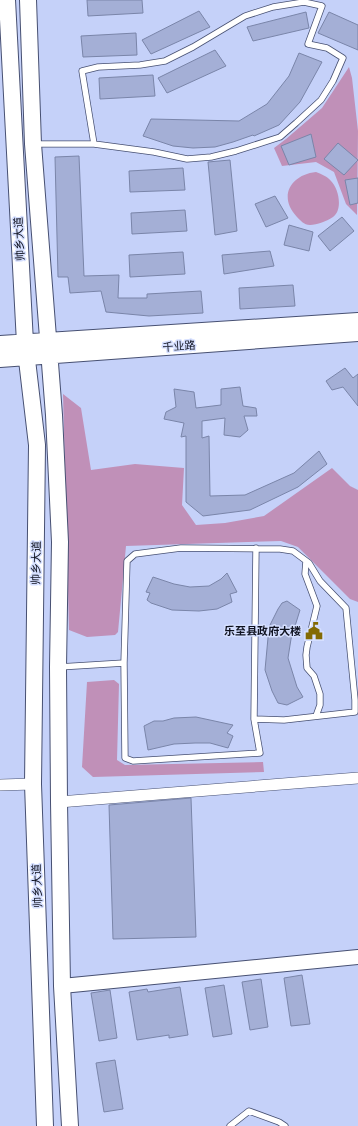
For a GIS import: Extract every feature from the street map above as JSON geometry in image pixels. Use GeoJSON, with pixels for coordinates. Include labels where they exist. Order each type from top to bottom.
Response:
{"type":"FeatureCollection","features":[{"type":"Feature","properties":{"kind":"main road","name":"帅乡大道"},"geometry":{"type":"LineString","coordinates":[[7,0],[8,89],[26,350],[37,445],[33,784],[45,1126]]}},
{"type":"Feature","properties":{"kind":"main road","name":"帅乡大道"},"geometry":{"type":"LineString","coordinates":[[28,0],[33,144],[54,415],[60,542],[58,667],[62,986],[70,1126]]}},
{"type":"Feature","properties":{"kind":"main road","name":"千业路"},"geometry":{"type":"LineString","coordinates":[[0,359],[26,350],[358,321]]}},
{"type":"Feature","properties":{"kind":"main road","name":"千业路"},"geometry":{"type":"LineString","coordinates":[[49,348],[358,332]]}},
{"type":"Feature","properties":{"kind":"main road","name":"千业路"},"geometry":{"type":"LineString","coordinates":[[0,344],[26,350]]}},
{"type":"Feature","properties":{"kind":"street"},"geometry":{"type":"LineString","coordinates":[[59,802],[358,778]]}},
{"type":"Feature","properties":{"kind":"street"},"geometry":{"type":"LineString","coordinates":[[0,785],[33,784]]}},
{"type":"Feature","properties":{"kind":"street"},"geometry":{"type":"LineString","coordinates":[[62,986],[358,957]]}},
{"type":"Feature","properties":{"kind":"lane"},"geometry":{"type":"LineString","coordinates":[[33,144],[94,144],[154,152],[187,159],[210,157],[257,145],[280,137],[321,100],[333,81],[343,58],[327,48],[308,44],[322,6],[304,2],[273,7],[245,16],[193,47],[165,61],[140,65],[98,67],[82,71],[94,144]]}},
{"type":"Feature","properties":{"kind":"lane"},"geometry":{"type":"LineString","coordinates":[[254,719],[284,720],[355,712],[346,608],[320,581],[306,562],[293,551],[280,548],[256,548],[181,548],[135,554],[127,561],[124,663],[125,758],[133,761],[260,754],[254,719],[256,548]]}},
{"type":"Feature","properties":{"kind":"lane"},"geometry":{"type":"LineString","coordinates":[[306,562],[305,574],[317,606],[306,655],[307,668],[314,676],[320,694],[320,705],[316,716]]}},
{"type":"Feature","properties":{"kind":"lane"},"geometry":{"type":"LineString","coordinates":[[58,667],[124,663]]}},
{"type":"Feature","properties":{"kind":"lane"},"geometry":{"type":"LineString","coordinates":[[230,1126],[249,1112],[279,1122],[285,1126]]}},
{"type":"Feature","properties":{"kind":"shaded area"},"geometry":{"type":"Polygon","coordinates":[[[349,67],[352,78],[358,131],[357,215],[346,204],[334,172],[316,162],[282,166],[274,148],[322,108],[349,67]]]}},
{"type":"Feature","properties":{"kind":"shaded area"},"geometry":{"type":"Polygon","coordinates":[[[316,172],[324,175],[334,185],[338,194],[339,205],[336,214],[333,217],[319,224],[308,225],[301,221],[291,209],[288,202],[288,195],[290,188],[299,177],[316,172]]]}},
{"type":"Feature","properties":{"kind":"shaded area"},"geometry":{"type":"Polygon","coordinates":[[[63,394],[81,408],[91,470],[135,464],[184,468],[182,505],[196,525],[225,523],[264,516],[332,468],[350,486],[358,490],[358,602],[350,599],[298,547],[281,541],[126,546],[118,632],[115,635],[87,637],[69,630],[63,394]]]}},
{"type":"Feature","properties":{"kind":"shaded area"},"geometry":{"type":"Polygon","coordinates":[[[114,680],[119,684],[117,760],[125,765],[263,762],[264,772],[93,777],[82,767],[87,682],[114,680]]]}},
{"type":"Feature","properties":{"kind":"building"},"geometry":{"type":"Polygon","coordinates":[[[87,0],[142,0],[143,13],[88,16],[87,0]]]}},
{"type":"Feature","properties":{"kind":"building"},"geometry":{"type":"Polygon","coordinates":[[[199,11],[210,27],[151,54],[142,40],[199,11]]]}},
{"type":"Feature","properties":{"kind":"building"},"geometry":{"type":"Polygon","coordinates":[[[306,12],[309,28],[253,41],[247,27],[306,12]]]}},
{"type":"Feature","properties":{"kind":"building"},"geometry":{"type":"Polygon","coordinates":[[[329,12],[358,25],[358,50],[318,33],[329,12]]]}},
{"type":"Feature","properties":{"kind":"building"},"geometry":{"type":"Polygon","coordinates":[[[136,33],[137,55],[83,57],[81,36],[136,33]]]}},
{"type":"Feature","properties":{"kind":"building"},"geometry":{"type":"Polygon","coordinates":[[[215,50],[226,66],[167,93],[158,78],[215,50]]]}},
{"type":"Feature","properties":{"kind":"building"},"geometry":{"type":"Polygon","coordinates":[[[299,53],[322,62],[300,102],[279,125],[254,136],[253,135],[215,147],[193,148],[173,146],[143,136],[151,119],[239,121],[267,104],[289,76],[299,53]]]}},
{"type":"Feature","properties":{"kind":"building"},"geometry":{"type":"Polygon","coordinates":[[[153,75],[155,96],[100,99],[99,78],[153,75]]]}},
{"type":"Feature","properties":{"kind":"building"},"geometry":{"type":"Polygon","coordinates":[[[311,134],[316,157],[289,165],[281,146],[311,134]]]}},
{"type":"Feature","properties":{"kind":"building"},"geometry":{"type":"Polygon","coordinates":[[[338,143],[358,160],[344,175],[324,159],[338,143]]]}},
{"type":"Feature","properties":{"kind":"building"},"geometry":{"type":"Polygon","coordinates":[[[79,156],[84,276],[119,275],[118,298],[147,298],[147,294],[201,291],[203,313],[149,316],[106,312],[101,291],[70,293],[68,277],[58,277],[55,157],[79,156]]]}},
{"type":"Feature","properties":{"kind":"building"},"geometry":{"type":"Polygon","coordinates":[[[230,160],[237,231],[215,235],[208,162],[230,160]]]}},
{"type":"Feature","properties":{"kind":"building"},"geometry":{"type":"Polygon","coordinates":[[[183,168],[185,190],[130,192],[129,171],[183,168]]]}},
{"type":"Feature","properties":{"kind":"building"},"geometry":{"type":"Polygon","coordinates":[[[358,178],[358,203],[350,205],[345,180],[358,178]]]}},
{"type":"Feature","properties":{"kind":"building"},"geometry":{"type":"Polygon","coordinates":[[[275,196],[288,218],[266,227],[255,204],[275,196]]]}},
{"type":"Feature","properties":{"kind":"building"},"geometry":{"type":"Polygon","coordinates":[[[185,210],[187,231],[132,234],[131,213],[185,210]]]}},
{"type":"Feature","properties":{"kind":"building"},"geometry":{"type":"Polygon","coordinates":[[[342,217],[354,231],[330,251],[318,236],[342,217]]]}},
{"type":"Feature","properties":{"kind":"building"},"geometry":{"type":"Polygon","coordinates":[[[289,225],[313,232],[309,251],[284,245],[289,225]]]}},
{"type":"Feature","properties":{"kind":"building"},"geometry":{"type":"Polygon","coordinates":[[[270,251],[274,266],[224,274],[222,255],[270,251]]]}},
{"type":"Feature","properties":{"kind":"building"},"geometry":{"type":"Polygon","coordinates":[[[183,252],[185,274],[130,277],[129,255],[183,252]]]}},
{"type":"Feature","properties":{"kind":"building"},"geometry":{"type":"Polygon","coordinates":[[[293,285],[295,306],[240,309],[239,288],[293,285]]]}},
{"type":"Feature","properties":{"kind":"building"},"geometry":{"type":"Polygon","coordinates":[[[345,368],[353,378],[358,374],[358,406],[343,387],[332,390],[326,381],[345,368]]]}},
{"type":"Feature","properties":{"kind":"building"},"geometry":{"type":"Polygon","coordinates":[[[240,387],[243,406],[256,408],[257,416],[244,416],[248,430],[240,437],[224,435],[225,418],[202,421],[202,438],[209,436],[210,496],[245,495],[294,473],[319,451],[327,464],[298,487],[250,510],[203,516],[186,502],[186,436],[181,437],[184,423],[164,419],[166,412],[176,407],[174,389],[194,392],[196,408],[221,405],[221,389],[240,387]]]}},
{"type":"Feature","properties":{"kind":"building"},"geometry":{"type":"Polygon","coordinates":[[[227,573],[237,592],[230,594],[232,602],[217,609],[199,611],[172,610],[151,603],[147,600],[150,593],[146,592],[153,577],[174,584],[190,587],[209,586],[221,579],[227,573]]]}},
{"type":"Feature","properties":{"kind":"building"},"geometry":{"type":"Polygon","coordinates":[[[287,601],[300,610],[291,639],[288,658],[297,687],[303,697],[287,705],[278,703],[265,670],[269,627],[282,603],[287,601]]]}},
{"type":"Feature","properties":{"kind":"building"},"geometry":{"type":"Polygon","coordinates":[[[196,717],[233,725],[227,733],[233,736],[228,748],[210,743],[195,743],[174,744],[148,750],[144,726],[154,721],[196,717]]]}},
{"type":"Feature","properties":{"kind":"building"},"geometry":{"type":"Polygon","coordinates":[[[191,798],[196,937],[113,939],[109,805],[191,798]]]}},
{"type":"Feature","properties":{"kind":"building"},"geometry":{"type":"Polygon","coordinates":[[[302,975],[310,1024],[291,1026],[284,978],[302,975]]]}},
{"type":"Feature","properties":{"kind":"building"},"geometry":{"type":"Polygon","coordinates":[[[261,979],[268,1027],[250,1030],[242,982],[261,979]]]}},
{"type":"Feature","properties":{"kind":"building"},"geometry":{"type":"Polygon","coordinates":[[[224,985],[232,1034],[213,1037],[205,988],[224,985]]]}},
{"type":"Feature","properties":{"kind":"building"},"geometry":{"type":"Polygon","coordinates":[[[180,987],[188,1035],[169,1038],[169,1035],[137,1040],[129,992],[147,989],[148,992],[180,987]]]}},
{"type":"Feature","properties":{"kind":"building"},"geometry":{"type":"Polygon","coordinates":[[[110,990],[117,1038],[99,1041],[91,993],[110,990]]]}},
{"type":"Feature","properties":{"kind":"building"},"geometry":{"type":"Polygon","coordinates":[[[115,1060],[123,1109],[104,1112],[96,1063],[115,1060]]]}},
{"type":"Feature","properties":{"kind":"place","name":"乐至县政府大楼"},"geometry":{"type":"Point","coordinates":[314,631]}}]}
